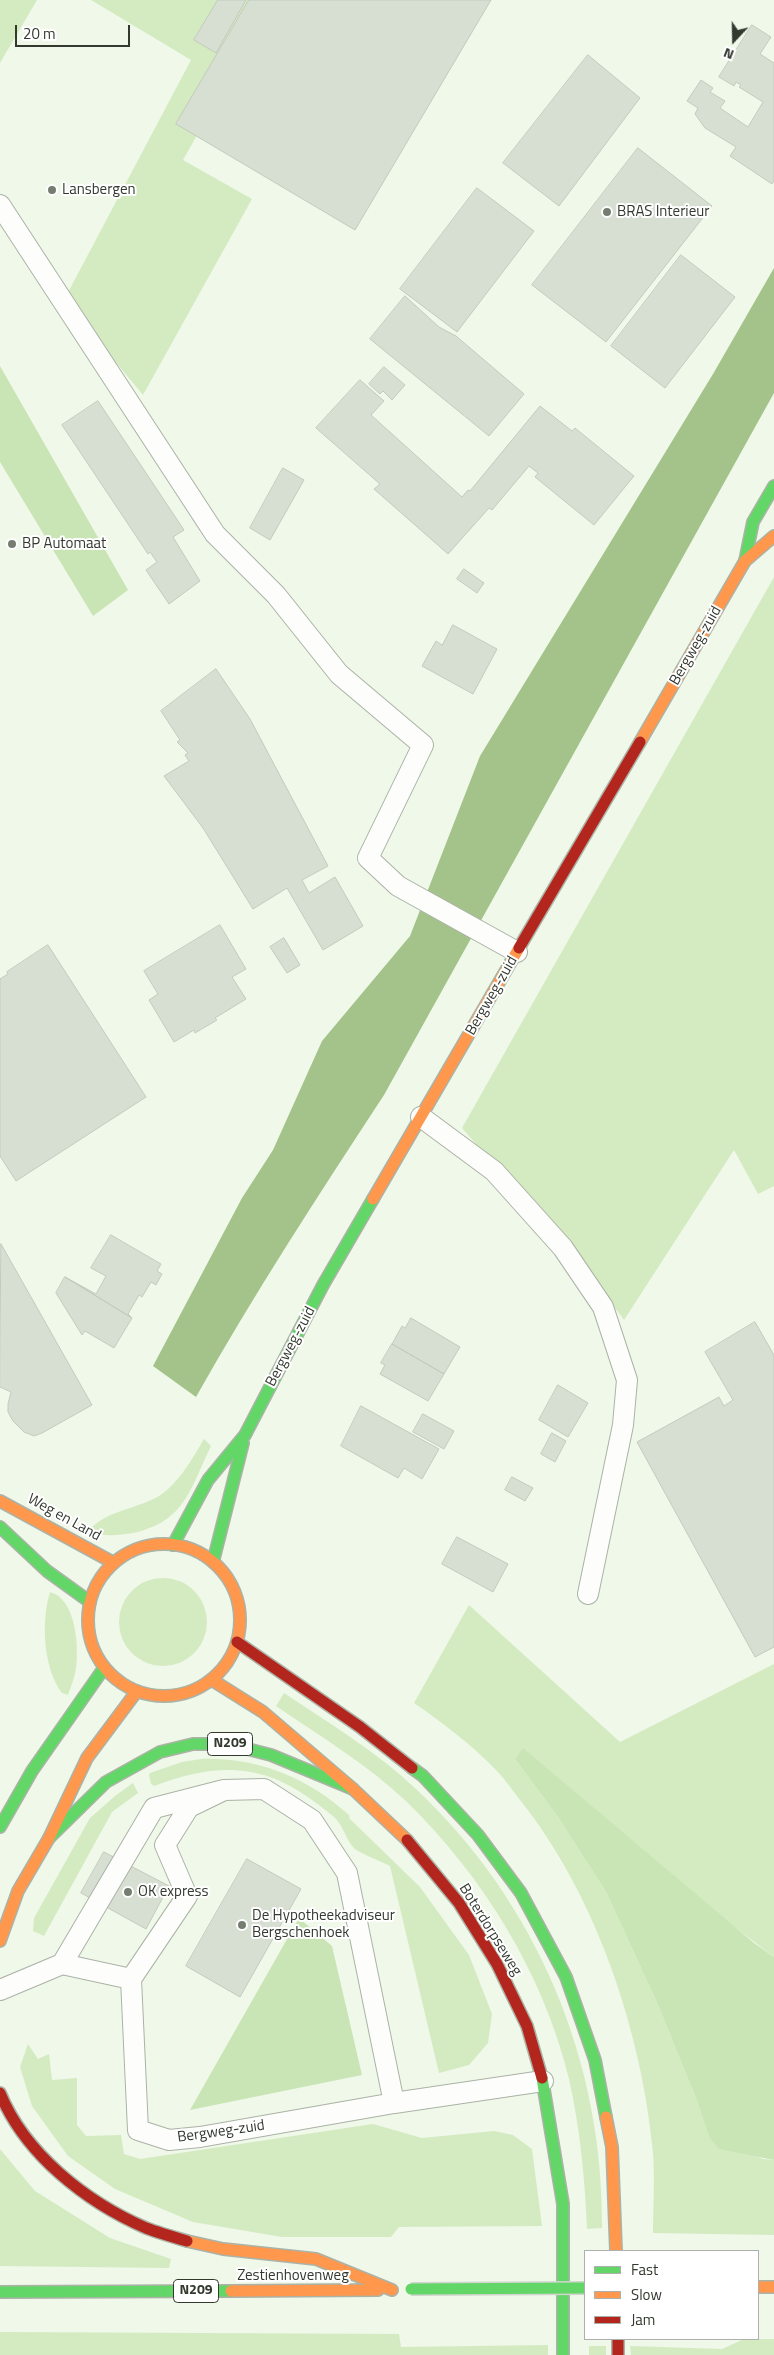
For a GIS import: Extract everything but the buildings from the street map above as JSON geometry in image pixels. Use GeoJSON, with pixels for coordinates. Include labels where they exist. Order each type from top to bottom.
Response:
{"type":"FeatureCollection","features":[{"type":"Feature","properties":{"kind":"main road","name":"Bergweg-zuid"},"geometry":{"type":"LineString","coordinates":[[746,561],[753,522],[774,486]]}},
{"type":"Feature","properties":{"kind":"main road","name":"Bergweg-zuid"},"geometry":{"type":"LineString","coordinates":[[173,1545],[208,1480],[245,1435],[323,1285],[746,561],[774,536]]}},
{"type":"Feature","properties":{"kind":"main road","name":"Bergweg-zuid"},"geometry":{"type":"LineString","coordinates":[[213,1562],[245,1435]]}},
{"type":"Feature","properties":{"kind":"main road","name":"Weg en Land"},"geometry":{"type":"LineString","coordinates":[[0,1501],[114,1562]]}},
{"type":"Feature","properties":{"kind":"main road"},"geometry":{"type":"LineString","coordinates":[[0,1527],[47,1571],[90,1602]]}},
{"type":"Feature","properties":{"kind":"main road"},"geometry":{"type":"LineString","coordinates":[[158,1544],[173,1545],[201,1554],[213,1562],[225,1575],[234,1590],[240,1607],[240,1625],[237,1642],[223,1670],[212,1680],[195,1690],[176,1696],[156,1696],[125,1686],[104,1668],[95,1653],[90,1636],[88,1619],[90,1602],[104,1574],[114,1562],[142,1547],[158,1544]]}},
{"type":"Feature","properties":{"kind":"main road"},"geometry":{"type":"LineString","coordinates":[[237,1642],[360,1727],[423,1776],[478,1835],[521,1893],[566,1977],[595,2060],[612,2147],[616,2250]]}},
{"type":"Feature","properties":{"kind":"main road"},"geometry":{"type":"LineString","coordinates":[[0,1827],[32,1771],[72,1711],[104,1668]]}},
{"type":"Feature","properties":{"kind":"main road","name":"Boterdorpseweg"},"geometry":{"type":"LineString","coordinates":[[212,1680],[263,1712],[354,1789],[415,1848],[459,1903],[497,1964],[522,2017],[543,2081],[563,2204],[563,2355]]}},
{"type":"Feature","properties":{"kind":"main road","name":"N209"},"geometry":{"type":"LineString","coordinates":[[0,1941],[18,1891],[49,1838],[87,1758],[137,1691]]}},
{"type":"Feature","properties":{"kind":"main road","name":"N209"},"geometry":{"type":"LineString","coordinates":[[49,1838],[106,1782],[160,1752],[193,1744],[228,1744],[270,1755],[354,1789]]}},
{"type":"Feature","properties":{"kind":"main road","name":"N209"},"geometry":{"type":"LineString","coordinates":[[0,2093],[9,2115],[30,2145],[72,2183],[120,2215],[146,2228],[187,2242],[316,2259],[392,2290]]}},
{"type":"Feature","properties":{"kind":"main road"},"geometry":{"type":"LineString","coordinates":[[759,2287],[774,2287]]}},
{"type":"Feature","properties":{"kind":"main road","name":"Zestienhovenweg"},"geometry":{"type":"LineString","coordinates":[[0,2292],[584,2288]]}},
{"type":"Feature","properties":{"kind":"main road"},"geometry":{"type":"LineString","coordinates":[[618,2340],[618,2355]]}},
{"type":"Feature","properties":{"kind":"lane"},"geometry":{"type":"LineString","coordinates":[[0,205],[215,534],[276,595],[339,674],[423,745],[368,858],[398,886],[518,952]]}},
{"type":"Feature","properties":{"kind":"lane"},"geometry":{"type":"LineString","coordinates":[[421,1117],[494,1171],[563,1248],[603,1307],[627,1380],[624,1425],[588,1594]]}},
{"type":"Feature","properties":{"kind":"lane"},"geometry":{"type":"LineString","coordinates":[[62,1964],[154,1808],[224,1790],[264,1789],[312,1820],[347,1873],[394,2104]]}},
{"type":"Feature","properties":{"kind":"lane"},"geometry":{"type":"LineString","coordinates":[[0,1990],[62,1964],[131,1979],[186,1896],[166,1845],[190,1807],[224,1790]]}},
{"type":"Feature","properties":{"kind":"lane","name":"Bergweg-zuid"},"geometry":{"type":"LineString","coordinates":[[131,1979],[138,2130],[169,2140],[200,2137],[543,2081]]}},
{"type":"Feature","properties":{"kind":"shaded area"},"geometry":{"type":"Polygon","coordinates":[[[0,0],[37,0],[0,63],[0,0]]]}},
{"type":"Feature","properties":{"kind":"shaded area"},"geometry":{"type":"Polygon","coordinates":[[[91,0],[273,0],[183,160],[252,199],[143,395],[64,300],[191,60],[91,0]]]}},
{"type":"Feature","properties":{"kind":"shaded area"},"geometry":{"type":"Polygon","coordinates":[[[774,268],[774,393],[384,1095],[264,1282],[196,1397],[153,1366],[242,1198],[273,1150],[322,1041],[410,936],[480,756],[713,374],[774,268]]]}},
{"type":"Feature","properties":{"kind":"shaded area"},"geometry":{"type":"Polygon","coordinates":[[[0,366],[128,590],[93,616],[0,462],[0,366]]]}},
{"type":"Feature","properties":{"kind":"shaded area"},"geometry":{"type":"Polygon","coordinates":[[[774,577],[774,1186],[758,1194],[734,1150],[624,1320],[588,1272],[462,1128],[774,577]]]}},
{"type":"Feature","properties":{"kind":"shaded area"},"geometry":{"type":"Polygon","coordinates":[[[204,1439],[211,1446],[191,1490],[175,1512],[164,1521],[150,1528],[133,1533],[106,1535],[91,1532],[90,1529],[105,1518],[150,1500],[166,1491],[184,1470],[204,1439]]]}},
{"type":"Feature","properties":{"kind":"shaded area"},"geometry":{"type":"Polygon","coordinates":[[[163,1578],[180,1581],[188,1585],[200,1597],[204,1605],[207,1622],[204,1639],[200,1647],[188,1659],[180,1663],[163,1666],[146,1663],[138,1659],[126,1647],[122,1639],[119,1622],[122,1605],[126,1597],[138,1585],[146,1581],[163,1578]]]}},
{"type":"Feature","properties":{"kind":"shaded area"},"geometry":{"type":"Polygon","coordinates":[[[50,1592],[59,1596],[65,1604],[74,1624],[77,1659],[74,1678],[68,1695],[62,1693],[56,1683],[47,1658],[45,1616],[50,1592]]]}},
{"type":"Feature","properties":{"kind":"shaded area"},"geometry":{"type":"Polygon","coordinates":[[[469,1605],[620,1742],[774,1664],[774,1957],[515,1759],[558,1817],[606,1892],[658,2005],[697,2101],[709,2137],[763,2159],[774,2160],[774,2235],[653,2233],[653,2153],[638,2060],[626,2013],[611,1967],[593,1922],[571,1878],[547,1837],[502,1777],[467,1743],[414,1703],[469,1605]]]}},
{"type":"Feature","properties":{"kind":"shaded area"},"geometry":{"type":"Polygon","coordinates":[[[284,1693],[369,1750],[416,1789],[459,1834],[496,1882],[529,1934],[555,1989],[576,2046],[591,2105],[600,2166],[602,2228],[587,2229],[579,2135],[569,2079],[558,2040],[544,2002],[527,1965],[507,1929],[461,1862],[435,1831],[392,1788],[343,1751],[276,1706],[284,1693]]]}},
{"type":"Feature","properties":{"kind":"shaded area"},"geometry":{"type":"Polygon","coordinates":[[[523,1748],[754,1943],[774,1957],[774,2160],[719,2149],[709,2137],[697,2101],[658,2005],[606,1892],[558,1817],[515,1759],[523,1748]]]}},
{"type":"Feature","properties":{"kind":"shaded area"},"geometry":{"type":"Polygon","coordinates":[[[201,1759],[222,1759],[262,1766],[281,1772],[317,1791],[350,1816],[349,1818],[420,1887],[469,1955],[492,2014],[488,2043],[469,2065],[439,2073],[390,1866],[365,1855],[353,1847],[336,1819],[293,1787],[274,1778],[235,1770],[216,1770],[196,1773],[154,1786],[151,1784],[150,1773],[182,1762],[201,1759]]]}},
{"type":"Feature","properties":{"kind":"shaded area"},"geometry":{"type":"Polygon","coordinates":[[[133,1783],[138,1793],[112,1812],[44,1936],[33,1931],[34,1918],[90,1818],[133,1783]]]}},
{"type":"Feature","properties":{"kind":"shaded area"},"geometry":{"type":"Polygon","coordinates":[[[299,1918],[332,1946],[362,2075],[190,2110],[299,1918]]]}},
{"type":"Feature","properties":{"kind":"shaded area"},"geometry":{"type":"Polygon","coordinates":[[[28,2044],[38,2059],[49,2054],[52,2080],[77,2078],[77,2125],[86,2136],[121,2135],[124,2154],[140,2159],[373,2124],[422,2138],[494,2131],[513,2135],[532,2149],[542,2226],[399,2227],[391,2237],[282,2237],[193,2222],[115,2189],[68,2156],[32,2106],[20,2067],[28,2044]]]}},
{"type":"Feature","properties":{"kind":"shaded area"},"geometry":{"type":"Polygon","coordinates":[[[0,2149],[35,2191],[110,2238],[171,2259],[169,2268],[0,2266],[0,2149]]]}},
{"type":"Feature","properties":{"kind":"shaded area"},"geometry":{"type":"Polygon","coordinates":[[[0,2332],[399,2334],[401,2347],[548,2345],[548,2355],[0,2355],[0,2332]]]}},
{"type":"Feature","properties":{"kind":"shaded area"},"geometry":{"type":"Polygon","coordinates":[[[774,2339],[774,2355],[631,2355],[630,2346],[722,2349],[742,2340],[774,2339]]]}},
{"type":"Feature","properties":{"kind":"shaded area"},"geometry":{"type":"Polygon","coordinates":[[[589,2346],[606,2346],[606,2355],[589,2355],[589,2346]]]}},
{"type":"Feature","properties":{"kind":"traffic: fast"},"geometry":{"type":"LineString","coordinates":[[745,561],[753,522],[774,486]]}},
{"type":"Feature","properties":{"kind":"traffic: fast"},"geometry":{"type":"LineString","coordinates":[[173,1545],[208,1480],[245,1435],[323,1285],[373,1199]]}},
{"type":"Feature","properties":{"kind":"traffic: fast"},"geometry":{"type":"LineString","coordinates":[[213,1562],[243,1443]]}},
{"type":"Feature","properties":{"kind":"traffic: fast"},"geometry":{"type":"LineString","coordinates":[[0,1527],[47,1571],[90,1602]]}},
{"type":"Feature","properties":{"kind":"traffic: fast"},"geometry":{"type":"LineString","coordinates":[[0,1827],[32,1771],[104,1668]]}},
{"type":"Feature","properties":{"kind":"traffic: fast"},"geometry":{"type":"LineString","coordinates":[[49,1838],[106,1782],[160,1752],[193,1744],[228,1744],[271,1755],[353,1789]]}},
{"type":"Feature","properties":{"kind":"traffic: fast"},"geometry":{"type":"LineString","coordinates":[[412,1768],[423,1776],[478,1835],[521,1893],[566,1977],[595,2060],[606,2117]]}},
{"type":"Feature","properties":{"kind":"traffic: fast"},"geometry":{"type":"LineString","coordinates":[[542,2078],[563,2204],[563,2355]]}},
{"type":"Feature","properties":{"kind":"traffic: fast"},"geometry":{"type":"LineString","coordinates":[[411,2289],[584,2288]]}},
{"type":"Feature","properties":{"kind":"traffic: fast"},"geometry":{"type":"LineString","coordinates":[[0,2292],[231,2291]]}},
{"type":"Feature","properties":{"kind":"traffic: slow"},"geometry":{"type":"LineString","coordinates":[[640,742],[745,561],[774,536]]}},
{"type":"Feature","properties":{"kind":"traffic: slow"},"geometry":{"type":"LineString","coordinates":[[373,1199],[519,948]]}},
{"type":"Feature","properties":{"kind":"traffic: slow"},"geometry":{"type":"LineString","coordinates":[[0,1501],[114,1563]]}},
{"type":"Feature","properties":{"kind":"traffic: slow"},"geometry":{"type":"LineString","coordinates":[[164,1544],[193,1550],[218,1566],[234,1591],[240,1620],[234,1649],[218,1674],[193,1690],[164,1696],[135,1690],[110,1674],[94,1649],[88,1620],[94,1591],[110,1566],[135,1550],[164,1544]]}},
{"type":"Feature","properties":{"kind":"traffic: slow"},"geometry":{"type":"LineString","coordinates":[[212,1680],[263,1712],[353,1789],[407,1840]]}},
{"type":"Feature","properties":{"kind":"traffic: slow"},"geometry":{"type":"LineString","coordinates":[[0,1941],[18,1891],[49,1838],[87,1758],[137,1691]]}},
{"type":"Feature","properties":{"kind":"traffic: slow"},"geometry":{"type":"LineString","coordinates":[[606,2117],[612,2147],[616,2250]]}},
{"type":"Feature","properties":{"kind":"traffic: slow"},"geometry":{"type":"LineString","coordinates":[[187,2241],[223,2249],[316,2259],[392,2290]]}},
{"type":"Feature","properties":{"kind":"traffic: slow"},"geometry":{"type":"LineString","coordinates":[[759,2287],[774,2287]]}},
{"type":"Feature","properties":{"kind":"traffic: slow"},"geometry":{"type":"LineString","coordinates":[[231,2291],[378,2290]]}},
{"type":"Feature","properties":{"kind":"traffic: jam"},"geometry":{"type":"LineString","coordinates":[[519,948],[640,742]]}},
{"type":"Feature","properties":{"kind":"traffic: jam"},"geometry":{"type":"LineString","coordinates":[[237,1642],[360,1727],[412,1768]]}},
{"type":"Feature","properties":{"kind":"traffic: jam"},"geometry":{"type":"LineString","coordinates":[[407,1840],[459,1903],[497,1964],[527,2026],[542,2078]]}},
{"type":"Feature","properties":{"kind":"traffic: jam"},"geometry":{"type":"LineString","coordinates":[[0,2093],[11,2115],[41,2156],[80,2190],[101,2205],[146,2228],[187,2241]]}},
{"type":"Feature","properties":{"kind":"traffic: jam"},"geometry":{"type":"LineString","coordinates":[[618,2340],[618,2355]]}},
{"type":"Feature","properties":{"kind":"place","name":"Lansbergen"},"geometry":{"type":"Point","coordinates":[52,190]}},
{"type":"Feature","properties":{"kind":"place","name":"BRAS Interieur"},"geometry":{"type":"Point","coordinates":[607,212]}},
{"type":"Feature","properties":{"kind":"place","name":"BP Automaat"},"geometry":{"type":"Point","coordinates":[12,544]}},
{"type":"Feature","properties":{"kind":"place","name":"OK express"},"geometry":{"type":"Point","coordinates":[128,1892]}},
{"type":"Feature","properties":{"kind":"place","name":"De Hypotheekadviseur Bergschenhoek"},"geometry":{"type":"Point","coordinates":[242,1925]}}]}
